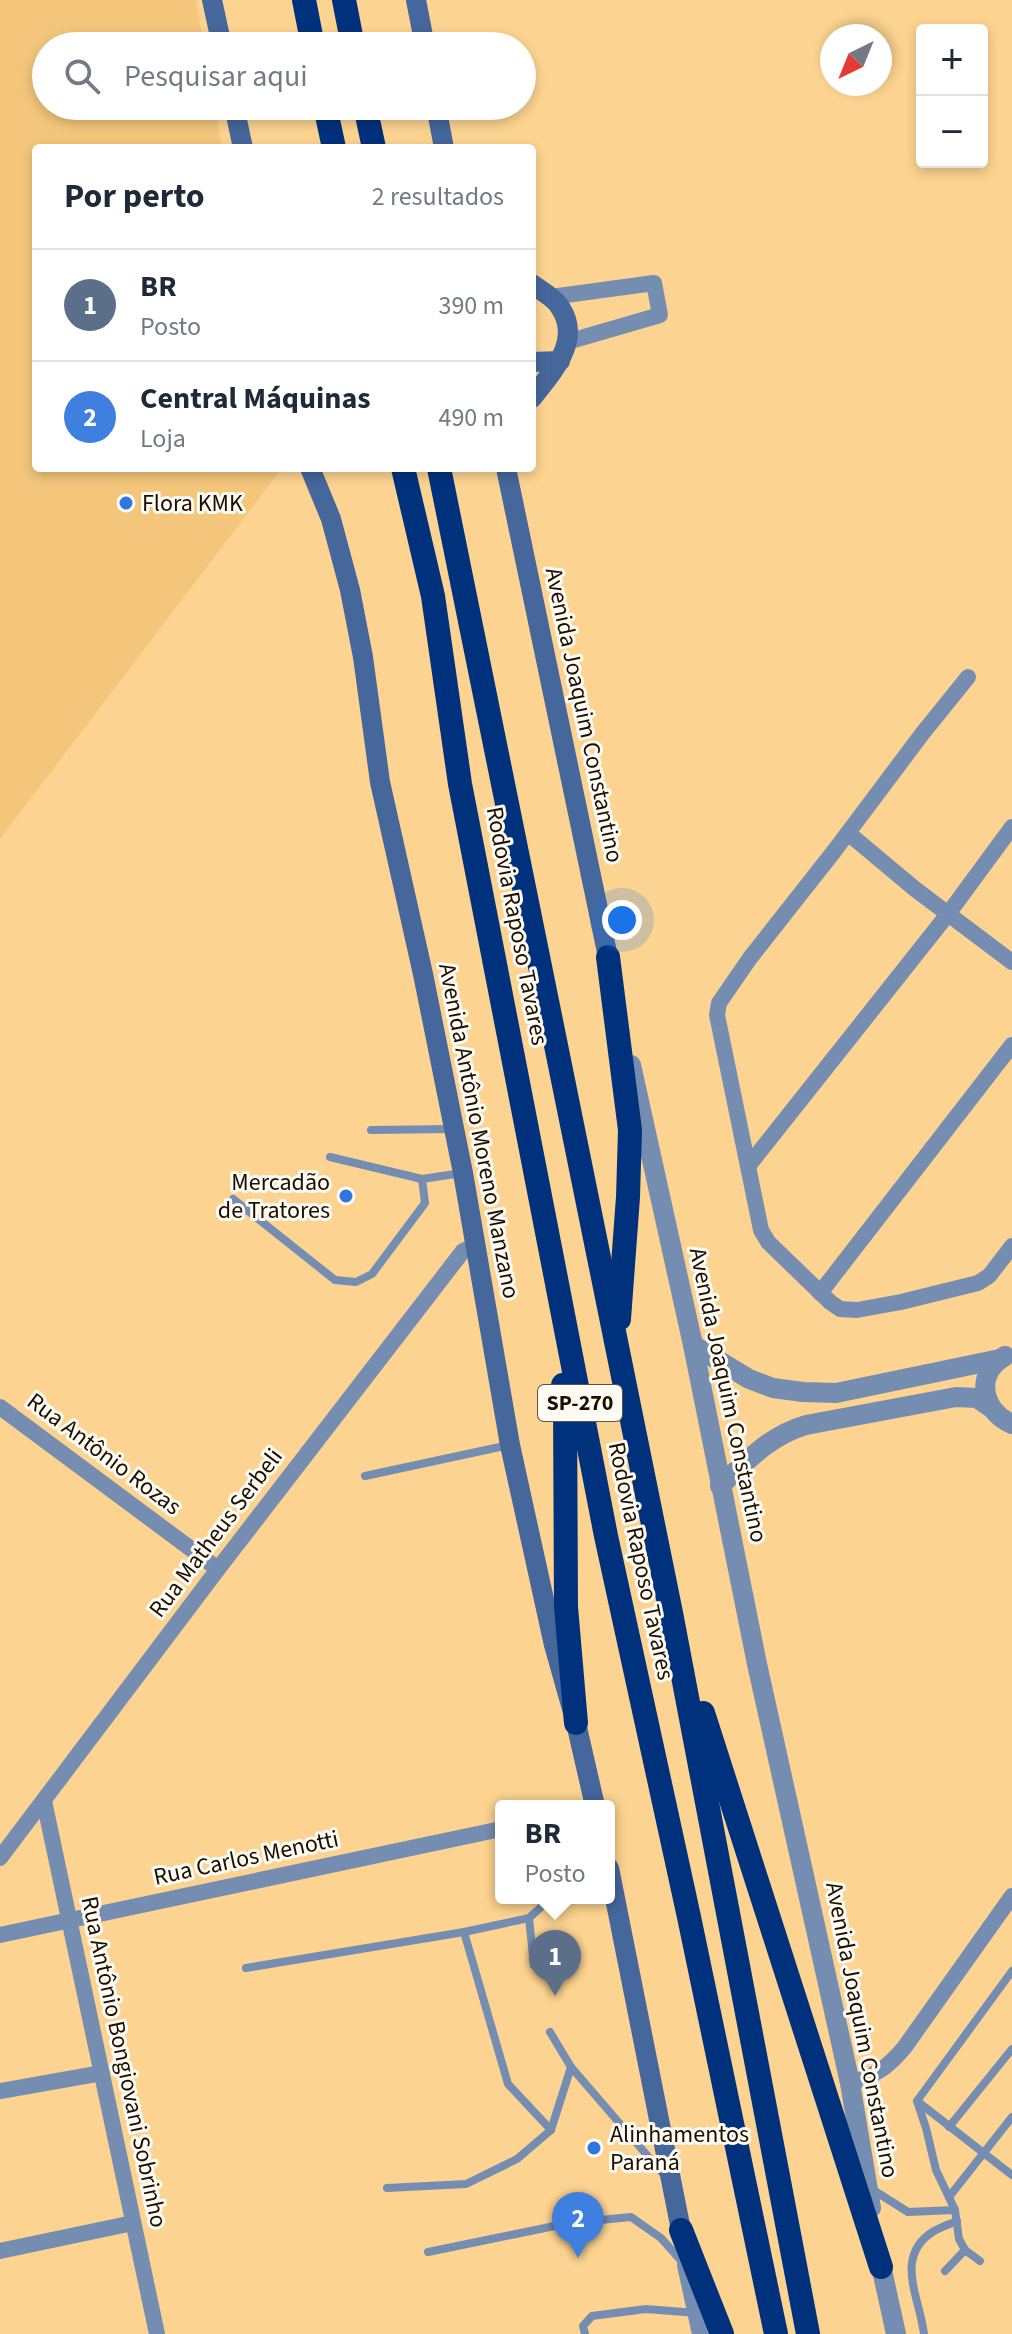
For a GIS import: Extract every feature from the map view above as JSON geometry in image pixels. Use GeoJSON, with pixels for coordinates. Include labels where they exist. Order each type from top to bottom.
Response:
{"type":"FeatureCollection","features":[{"type":"Feature","properties":{"kind":"highway"},"geometry":{"type":"LineString","coordinates":[[304,0],[310,32]]}},
{"type":"Feature","properties":{"kind":"highway"},"geometry":{"type":"LineString","coordinates":[[344,0],[350,32]]}},
{"type":"Feature","properties":{"kind":"highway"},"geometry":{"type":"LineString","coordinates":[[328,120],[333,144]]}},
{"type":"Feature","properties":{"kind":"highway"},"geometry":{"type":"LineString","coordinates":[[368,120],[373,144]]}},
{"type":"Feature","properties":{"kind":"highway","name":"Rodovia Raposo Tavares"},"geometry":{"type":"LineString","coordinates":[[404,472],[433,596],[460,784],[606,1536],[776,2334]]}},
{"type":"Feature","properties":{"kind":"highway","name":"Rodovia Raposo Tavares"},"geometry":{"type":"LineString","coordinates":[[440,472],[671,1613],[808,2334]]}},
{"type":"Feature","properties":{"kind":"highway"},"geometry":{"type":"LineString","coordinates":[[608,957],[630,1130],[617,1350]]}},
{"type":"Feature","properties":{"kind":"highway"},"geometry":{"type":"LineString","coordinates":[[533,1160],[565,1399],[566,1607],[576,1723]]}},
{"type":"Feature","properties":{"kind":"highway"},"geometry":{"type":"LineString","coordinates":[[671,1613],[881,2267]]}},
{"type":"Feature","properties":{"kind":"highway"},"geometry":{"type":"LineString","coordinates":[[681,2230],[722,2334]]}},
{"type":"Feature","properties":{"kind":"main road"},"geometry":{"type":"LineString","coordinates":[[212,0],[219,32]]}},
{"type":"Feature","properties":{"kind":"main road"},"geometry":{"type":"LineString","coordinates":[[416,0],[422,32]]}},
{"type":"Feature","properties":{"kind":"main road"},"geometry":{"type":"LineString","coordinates":[[237,120],[242,144]]}},
{"type":"Feature","properties":{"kind":"main road"},"geometry":{"type":"LineString","coordinates":[[439,120],[443,144]]}},
{"type":"Feature","properties":{"kind":"main road"},"geometry":{"type":"LineString","coordinates":[[536,392],[564,352],[568,333],[565,317],[538,290]]}},
{"type":"Feature","properties":{"kind":"main road"},"geometry":{"type":"LineString","coordinates":[[536,361],[564,352]]}},
{"type":"Feature","properties":{"kind":"main road","name":"Avenida Antônio Moreno Manzano"},"geometry":{"type":"LineString","coordinates":[[312,472],[331,519],[350,590],[363,657],[380,782],[463,1173],[510,1445],[554,1645],[594,1800]]}},
{"type":"Feature","properties":{"kind":"main road","name":"Avenida Joaquim Constantino"},"geometry":{"type":"LineString","coordinates":[[507,472],[608,957]]}},
{"type":"Feature","properties":{"kind":"main road"},"geometry":{"type":"LineString","coordinates":[[615,1898],[681,2230]]}},
{"type":"Feature","properties":{"kind":"street"},"geometry":{"type":"LineString","coordinates":[[538,290],[654,283],[660,315],[564,352]]}},
{"type":"Feature","properties":{"kind":"street"},"geometry":{"type":"LineString","coordinates":[[968,677],[744,966],[717,1009],[761,1230],[765,1239],[835,1306],[848,1310],[901,1302],[985,1280],[1012,1246]]}},
{"type":"Feature","properties":{"kind":"street"},"geometry":{"type":"LineString","coordinates":[[749,1165],[948,914],[1012,827]]}},
{"type":"Feature","properties":{"kind":"street"},"geometry":{"type":"LineString","coordinates":[[848,833],[1012,962]]}},
{"type":"Feature","properties":{"kind":"street","name":"Avenida Joaquim Constantino"},"geometry":{"type":"LineString","coordinates":[[608,957],[693,1345],[757,1664],[850,2083],[881,2267],[896,2334]]}},
{"type":"Feature","properties":{"kind":"street"},"geometry":{"type":"LineString","coordinates":[[820,1293],[1012,1045]]}},
{"type":"Feature","properties":{"kind":"street","name":"Rua Matheus Serbeli"},"geometry":{"type":"LineString","coordinates":[[0,1858],[463,1251],[476,1245]]}},
{"type":"Feature","properties":{"kind":"street"},"geometry":{"type":"LineString","coordinates":[[693,1345],[749,1379],[773,1388],[803,1392],[836,1393],[1006,1356]]}},
{"type":"Feature","properties":{"kind":"street"},"geometry":{"type":"LineString","coordinates":[[990,1407],[986,1381],[991,1369],[1006,1356]]}},
{"type":"Feature","properties":{"kind":"street"},"geometry":{"type":"LineString","coordinates":[[720,1486],[769,1442],[785,1431],[806,1425],[956,1397],[977,1398],[997,1416],[1012,1424]]}},
{"type":"Feature","properties":{"kind":"street","name":"Rua Antônio Rozas"},"geometry":{"type":"LineString","coordinates":[[0,1407],[218,1569]]}},
{"type":"Feature","properties":{"kind":"street","name":"Rua Antônio Bongiovani Sobrinho"},"geometry":{"type":"LineString","coordinates":[[44,1801],[157,2334]]}},
{"type":"Feature","properties":{"kind":"street","name":"Rua Carlos Menotti"},"geometry":{"type":"LineString","coordinates":[[0,1935],[495,1830]]}},
{"type":"Feature","properties":{"kind":"street"},"geometry":{"type":"LineString","coordinates":[[850,2083],[888,2067],[1012,1896]]}},
{"type":"Feature","properties":{"kind":"street"},"geometry":{"type":"LineString","coordinates":[[0,2091],[102,2073]]}},
{"type":"Feature","properties":{"kind":"street"},"geometry":{"type":"LineString","coordinates":[[0,2251],[133,2223]]}},
{"type":"Feature","properties":{"kind":"street"},"geometry":{"type":"LineString","coordinates":[[681,2230],[702,2334]]}},
{"type":"Feature","properties":{"kind":"lane"},"geometry":{"type":"LineString","coordinates":[[371,1130],[453,1129]]}},
{"type":"Feature","properties":{"kind":"lane"},"geometry":{"type":"LineString","coordinates":[[330,1157],[422,1179],[463,1173]]}},
{"type":"Feature","properties":{"kind":"lane"},"geometry":{"type":"LineString","coordinates":[[233,1199],[335,1280],[356,1282],[372,1274],[425,1203],[422,1179]]}},
{"type":"Feature","properties":{"kind":"lane"},"geometry":{"type":"LineString","coordinates":[[365,1476],[510,1445]]}},
{"type":"Feature","properties":{"kind":"lane"},"geometry":{"type":"LineString","coordinates":[[246,1968],[464,1932],[529,1918],[544,1904]]}},
{"type":"Feature","properties":{"kind":"lane"},"geometry":{"type":"LineString","coordinates":[[529,1918],[534,1965]]}},
{"type":"Feature","properties":{"kind":"lane"},"geometry":{"type":"LineString","coordinates":[[464,1932],[508,2084],[551,2130]]}},
{"type":"Feature","properties":{"kind":"lane"},"geometry":{"type":"LineString","coordinates":[[917,2101],[1012,1971]]}},
{"type":"Feature","properties":{"kind":"lane"},"geometry":{"type":"LineString","coordinates":[[550,2032],[571,2067],[671,2183]]}},
{"type":"Feature","properties":{"kind":"lane"},"geometry":{"type":"LineString","coordinates":[[949,2127],[1012,2049]]}},
{"type":"Feature","properties":{"kind":"lane"},"geometry":{"type":"LineString","coordinates":[[387,2188],[466,2184],[517,2159],[551,2130],[571,2067]]}},
{"type":"Feature","properties":{"kind":"lane"},"geometry":{"type":"LineString","coordinates":[[917,2101],[1012,2175]]}},
{"type":"Feature","properties":{"kind":"lane"},"geometry":{"type":"LineString","coordinates":[[917,2101],[936,2170],[955,2210],[959,2239],[965,2250],[980,2261]]}},
{"type":"Feature","properties":{"kind":"lane"},"geometry":{"type":"LineString","coordinates":[[949,2197],[1012,2117]]}},
{"type":"Feature","properties":{"kind":"lane"},"geometry":{"type":"LineString","coordinates":[[867,2186],[908,2212],[955,2210]]}},
{"type":"Feature","properties":{"kind":"lane"},"geometry":{"type":"LineString","coordinates":[[428,2252],[569,2223],[631,2217],[661,2238],[687,2267]]}},
{"type":"Feature","properties":{"kind":"lane"},"geometry":{"type":"LineString","coordinates":[[924,2334],[910,2277],[913,2253],[932,2232],[957,2221]]}},
{"type":"Feature","properties":{"kind":"lane"},"geometry":{"type":"LineString","coordinates":[[945,2271],[965,2250]]}},
{"type":"Feature","properties":{"kind":"lane"},"geometry":{"type":"LineString","coordinates":[[585,2334],[583,2326],[592,2316],[646,2309],[697,2313]]}},
{"type":"Feature","properties":{"kind":"shaded area"},"geometry":{"type":"Polygon","coordinates":[[[0,0],[196,0],[202,32],[32,32],[32,120],[217,120],[221,144],[32,144],[32,472],[279,472],[0,839],[0,0]]]}},
{"type":"Feature","properties":{"kind":"place","name":"Flora KMK"},"geometry":{"type":"Point","coordinates":[126,503]}},
{"type":"Feature","properties":{"kind":"place","name":"Mercadão de Tratores"},"geometry":{"type":"Point","coordinates":[346,1196]}},
{"type":"Feature","properties":{"kind":"place","name":"BR"},"geometry":{"type":"Point","coordinates":[555,1996]}},
{"type":"Feature","properties":{"kind":"place","name":"Alinhamentos Paraná"},"geometry":{"type":"Point","coordinates":[594,2148]}},
{"type":"Feature","properties":{"kind":"place","name":"Central Máquinas"},"geometry":{"type":"Point","coordinates":[578,2258]}}]}
